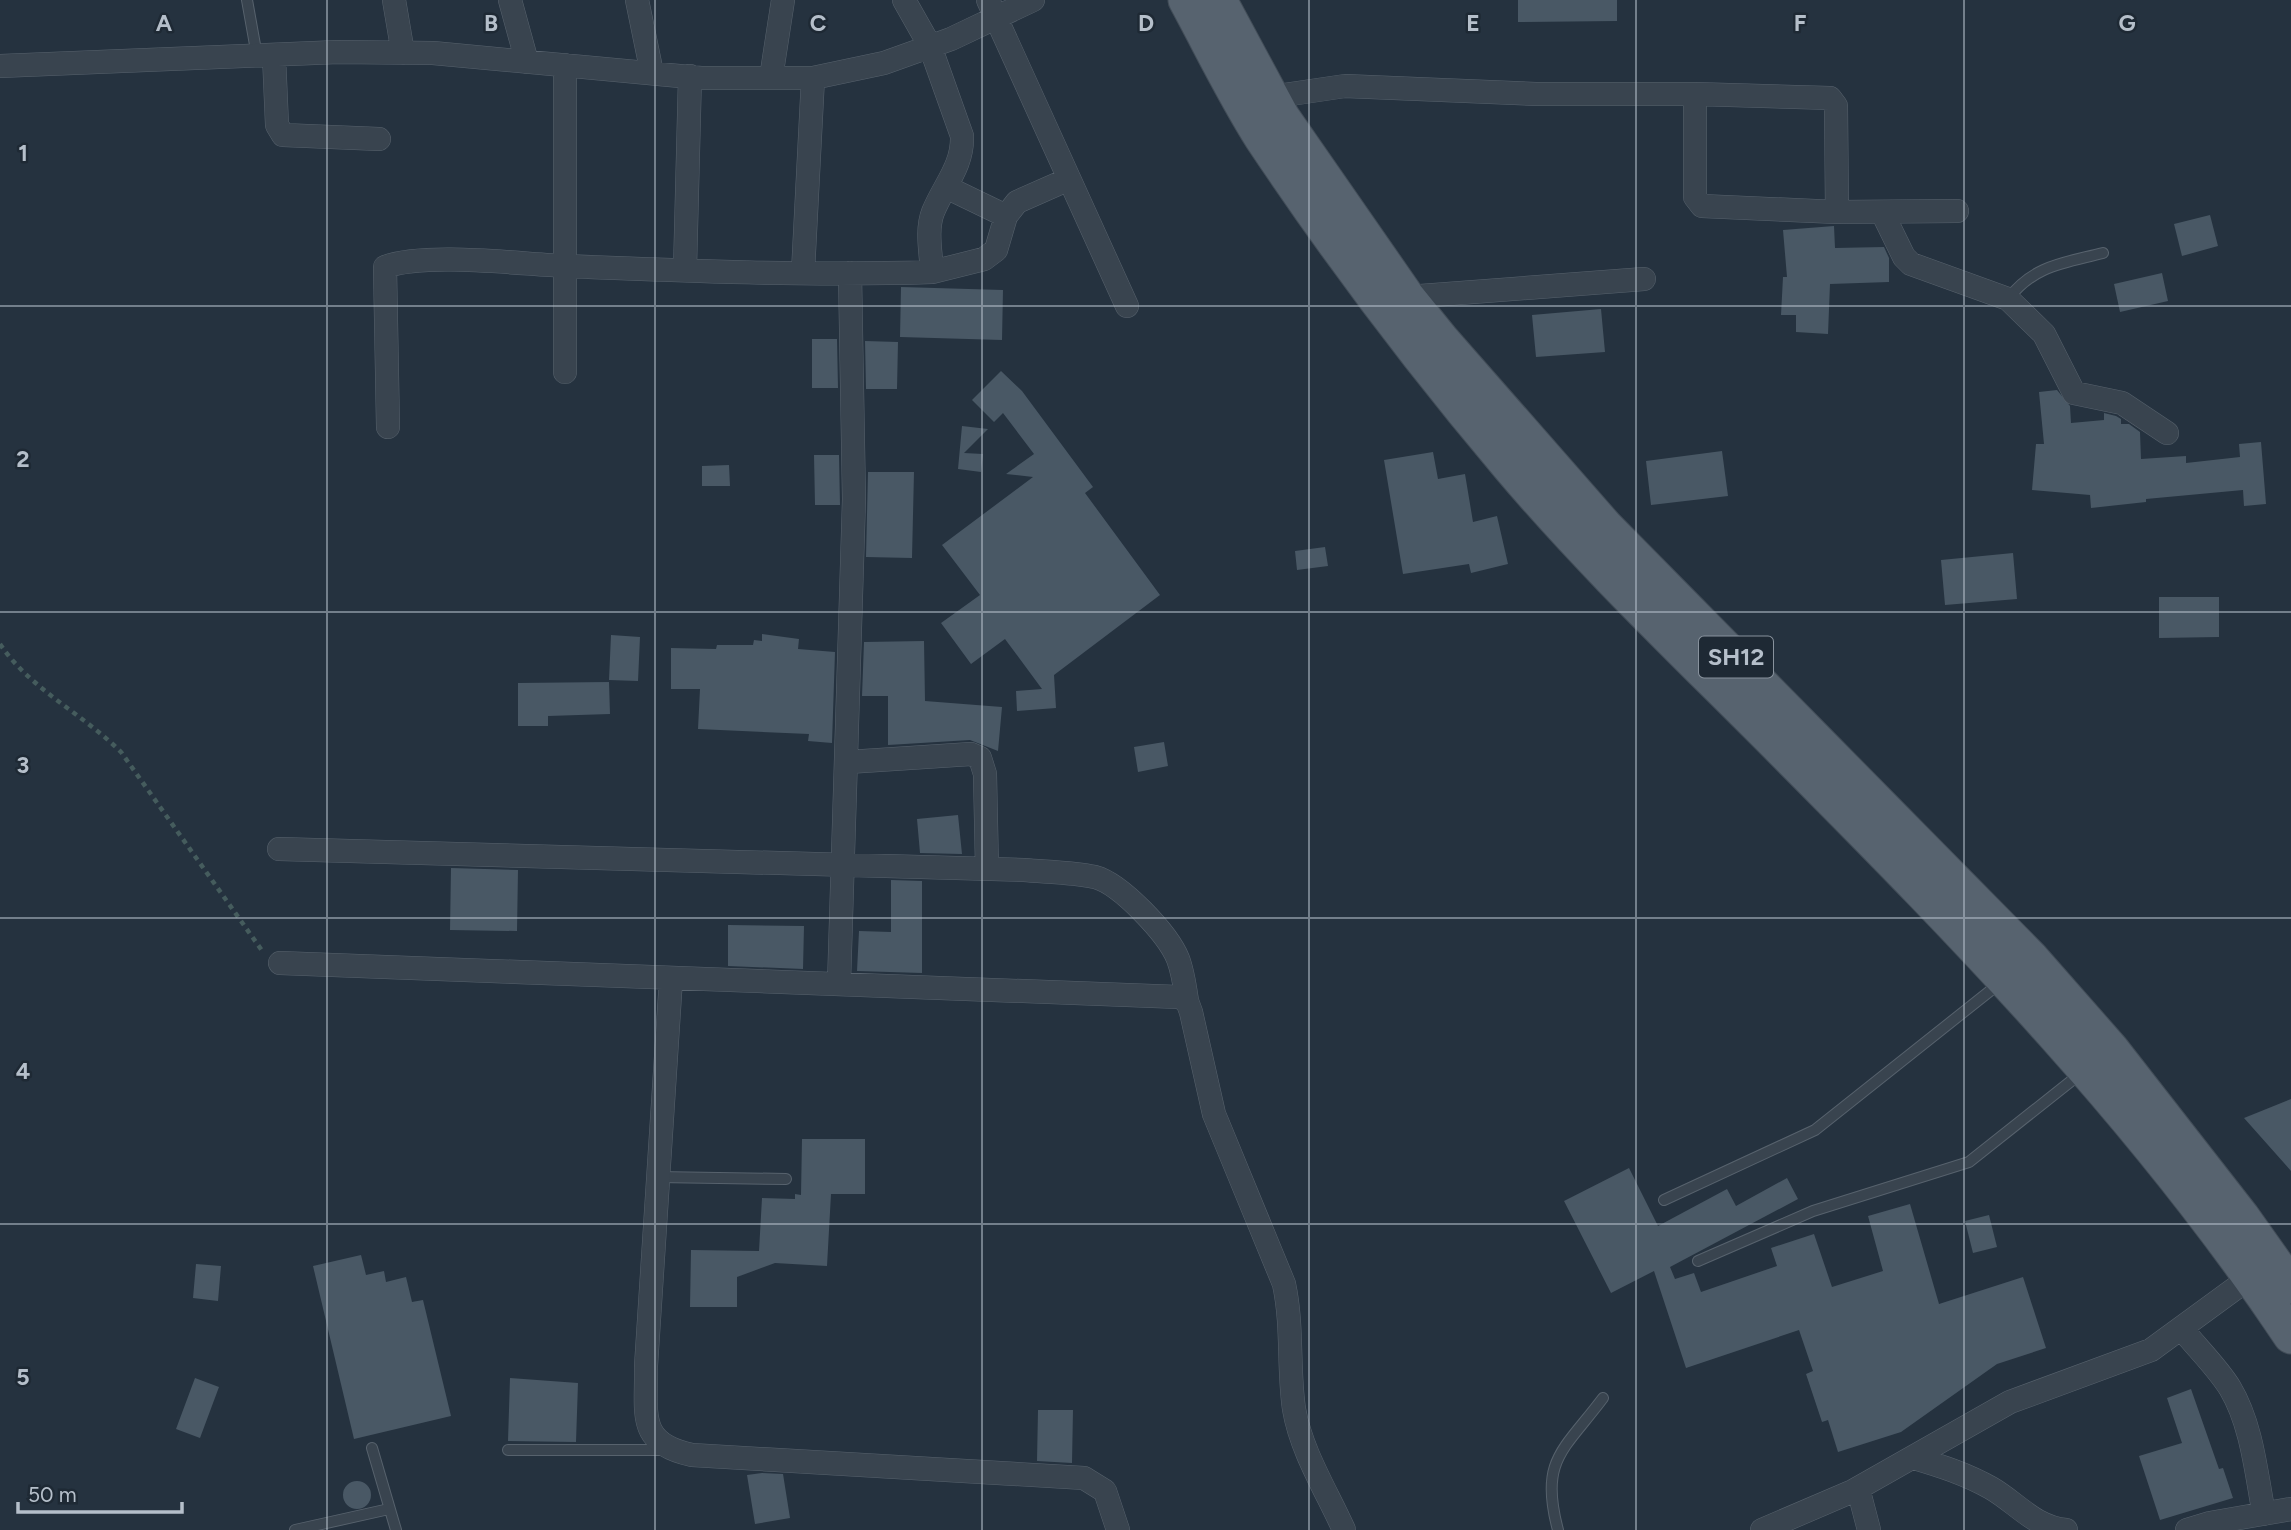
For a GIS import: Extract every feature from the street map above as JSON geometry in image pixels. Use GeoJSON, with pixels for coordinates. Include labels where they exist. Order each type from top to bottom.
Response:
{"type":"FeatureCollection","features":[{"type":"Feature","properties":{"kind":"main road"},"geometry":{"type":"LineString","coordinates":[[1186,0],[1260,135],[1400,332],[1511,468],[1628,595],[1905,853],[2004,979],[2271,1274],[2291,1336]]}},
{"type":"Feature","properties":{"kind":"main road","name":"SH12"},"geometry":{"type":"LineString","coordinates":[[1219,0],[1271,97],[1407,298],[1605,526],[1905,853],[2031,958],[2110,1049],[2242,1217],[2271,1274]]}},
{"type":"Feature","properties":{"kind":"street"},"geometry":{"type":"LineString","coordinates":[[394,0],[403,53]]}},
{"type":"Feature","properties":{"kind":"street"},"geometry":{"type":"LineString","coordinates":[[510,0],[527,62]]}},
{"type":"Feature","properties":{"kind":"street"},"geometry":{"type":"LineString","coordinates":[[637,0],[652,73]]}},
{"type":"Feature","properties":{"kind":"street"},"geometry":{"type":"LineString","coordinates":[[771,78],[783,0]]}},
{"type":"Feature","properties":{"kind":"street"},"geometry":{"type":"LineString","coordinates":[[904,0],[930,46],[962,136],[962,150],[957,166],[933,213],[929,227],[932,272]]}},
{"type":"Feature","properties":{"kind":"street"},"geometry":{"type":"LineString","coordinates":[[0,66],[403,53],[690,76],[813,78],[884,64],[930,46],[992,9],[1033,0]]}},
{"type":"Feature","properties":{"kind":"street"},"geometry":{"type":"LineString","coordinates":[[992,9],[1127,306]]}},
{"type":"Feature","properties":{"kind":"street"},"geometry":{"type":"LineString","coordinates":[[266,56],[277,125],[283,135],[379,139]]}},
{"type":"Feature","properties":{"kind":"street"},"geometry":{"type":"LineString","coordinates":[[565,65],[565,372]]}},
{"type":"Feature","properties":{"kind":"street"},"geometry":{"type":"LineString","coordinates":[[685,269],[690,76]]}},
{"type":"Feature","properties":{"kind":"street"},"geometry":{"type":"LineString","coordinates":[[803,272],[813,78]]}},
{"type":"Feature","properties":{"kind":"street"},"geometry":{"type":"LineString","coordinates":[[1271,97],[1345,86],[1536,94],[1695,94],[1830,98],[1836,101],[1837,212]]}},
{"type":"Feature","properties":{"kind":"street"},"geometry":{"type":"LineString","coordinates":[[1695,94],[1698,203],[1837,212],[1957,211]]}},
{"type":"Feature","properties":{"kind":"street"},"geometry":{"type":"LineString","coordinates":[[388,427],[385,267],[415,262],[481,261],[565,266],[803,272],[932,272],[970,264],[996,250],[1006,216],[1017,202],[1069,178]]}},
{"type":"Feature","properties":{"kind":"street"},"geometry":{"type":"LineString","coordinates":[[946,187],[1006,216]]}},
{"type":"Feature","properties":{"kind":"street"},"geometry":{"type":"LineString","coordinates":[[1882,212],[1904,257],[1911,264],[2008,299],[2044,334],[2074,393],[2122,402],[2166,433]]}},
{"type":"Feature","properties":{"kind":"street"},"geometry":{"type":"LineString","coordinates":[[839,984],[848,762],[854,499],[850,273]]}},
{"type":"Feature","properties":{"kind":"street"},"geometry":{"type":"LineString","coordinates":[[1407,298],[1644,279]]}},
{"type":"Feature","properties":{"kind":"street"},"geometry":{"type":"LineString","coordinates":[[848,762],[971,754],[980,758],[985,774],[987,869]]}},
{"type":"Feature","properties":{"kind":"street"},"geometry":{"type":"LineString","coordinates":[[279,849],[987,869],[1094,877],[1111,883],[1170,944],[1178,959],[1214,1114],[1284,1284],[1289,1305],[1294,1412],[1303,1439],[1345,1530]]}},
{"type":"Feature","properties":{"kind":"street"},"geometry":{"type":"LineString","coordinates":[[280,963],[671,979],[1172,994],[1186,1001]]}},
{"type":"Feature","properties":{"kind":"street"},"geometry":{"type":"LineString","coordinates":[[671,979],[646,1366],[647,1418],[657,1442],[668,1450],[692,1455],[838,1466],[1084,1478],[1105,1491],[1118,1530]]}},
{"type":"Feature","properties":{"kind":"street"},"geometry":{"type":"LineString","coordinates":[[1762,1530],[1858,1488],[2010,1402],[2151,1350],[2271,1274]]}},
{"type":"Feature","properties":{"kind":"street"},"geometry":{"type":"LineString","coordinates":[[2182,1329],[2229,1386],[2239,1405],[2248,1431],[2264,1514]]}},
{"type":"Feature","properties":{"kind":"street"},"geometry":{"type":"LineString","coordinates":[[1914,1458],[1958,1472],[1990,1488],[2042,1524],[2066,1530]]}},
{"type":"Feature","properties":{"kind":"street"},"geometry":{"type":"LineString","coordinates":[[1858,1488],[1869,1530]]}},
{"type":"Feature","properties":{"kind":"street"},"geometry":{"type":"LineString","coordinates":[[2187,1530],[2210,1522],[2291,1509]]}},
{"type":"Feature","properties":{"kind":"lane"},"geometry":{"type":"LineString","coordinates":[[247,0],[266,56]]}},
{"type":"Feature","properties":{"kind":"lane"},"geometry":{"type":"LineString","coordinates":[[2008,299],[2032,274],[2104,253]]}},
{"type":"Feature","properties":{"kind":"lane"},"geometry":{"type":"LineString","coordinates":[[1664,1200],[1815,1129],[2004,979]]}},
{"type":"Feature","properties":{"kind":"lane"},"geometry":{"type":"LineString","coordinates":[[1698,1261],[1814,1211],[1969,1162],[2086,1069]]}},
{"type":"Feature","properties":{"kind":"lane"},"geometry":{"type":"LineString","coordinates":[[658,1177],[786,1179]]}},
{"type":"Feature","properties":{"kind":"lane"},"geometry":{"type":"LineString","coordinates":[[1559,1530],[1549,1485],[1554,1462],[1604,1398]]}},
{"type":"Feature","properties":{"kind":"lane"},"geometry":{"type":"LineString","coordinates":[[372,1448],[396,1530]]}},
{"type":"Feature","properties":{"kind":"lane"},"geometry":{"type":"LineString","coordinates":[[508,1450],[668,1450]]}},
{"type":"Feature","properties":{"kind":"lane"},"geometry":{"type":"LineString","coordinates":[[295,1530],[389,1508]]}},
{"type":"Feature","properties":{"kind":"path"},"geometry":{"type":"LineString","coordinates":[[0,644],[12,662],[32,680],[104,735],[121,752],[257,946],[280,963]]}},
{"type":"Feature","properties":{"kind":"building"},"geometry":{"type":"Polygon","coordinates":[[[1518,0],[1617,0],[1617,21],[1518,22],[1518,0]]]}},
{"type":"Feature","properties":{"kind":"building"},"geometry":{"type":"Polygon","coordinates":[[[2210,215],[2218,246],[2182,256],[2174,224],[2210,215]]]}},
{"type":"Feature","properties":{"kind":"building"},"geometry":{"type":"Polygon","coordinates":[[[1834,226],[1835,248],[1884,247],[1889,258],[1889,282],[1830,284],[1828,334],[1796,332],[1796,315],[1781,315],[1783,277],[1787,277],[1783,230],[1834,226]]]}},
{"type":"Feature","properties":{"kind":"building"},"geometry":{"type":"Polygon","coordinates":[[[2162,273],[2168,301],[2120,312],[2114,284],[2162,273]]]}},
{"type":"Feature","properties":{"kind":"building"},"geometry":{"type":"Polygon","coordinates":[[[901,287],[1003,290],[1002,340],[900,337],[901,287]]]}},
{"type":"Feature","properties":{"kind":"building"},"geometry":{"type":"Polygon","coordinates":[[[1601,309],[1605,352],[1536,357],[1532,315],[1601,309]]]}},
{"type":"Feature","properties":{"kind":"building"},"geometry":{"type":"Polygon","coordinates":[[[812,339],[837,339],[838,388],[812,388],[812,339]]]}},
{"type":"Feature","properties":{"kind":"building"},"geometry":{"type":"Polygon","coordinates":[[[865,341],[898,342],[897,389],[866,389],[865,341]]]}},
{"type":"Feature","properties":{"kind":"building"},"geometry":{"type":"Polygon","coordinates":[[[1001,371],[1022,391],[1093,487],[1085,493],[1160,595],[1054,675],[1056,708],[1017,711],[1016,691],[1042,689],[1005,639],[971,664],[941,623],[980,595],[942,545],[1033,477],[1006,474],[1034,454],[1003,413],[994,422],[972,400],[1001,371]]]}},
{"type":"Feature","properties":{"kind":"building"},"geometry":{"type":"Polygon","coordinates":[[[2057,390],[2070,406],[2071,423],[2104,420],[2104,413],[2116,416],[2121,419],[2121,424],[2129,424],[2140,432],[2141,459],[2186,456],[2186,463],[2240,457],[2239,444],[2261,442],[2266,504],[2244,506],[2243,490],[2146,499],[2146,502],[2091,508],[2090,495],[2032,490],[2036,444],[2044,444],[2039,392],[2057,390]]]}},
{"type":"Feature","properties":{"kind":"building"},"geometry":{"type":"Polygon","coordinates":[[[962,426],[988,429],[964,453],[983,454],[981,472],[958,469],[962,426]]]}},
{"type":"Feature","properties":{"kind":"building"},"geometry":{"type":"Polygon","coordinates":[[[1722,451],[1728,496],[1651,505],[1646,461],[1722,451]]]}},
{"type":"Feature","properties":{"kind":"building"},"geometry":{"type":"Polygon","coordinates":[[[1433,452],[1438,479],[1465,474],[1473,522],[1497,516],[1508,564],[1471,573],[1469,564],[1403,574],[1384,460],[1433,452]]]}},
{"type":"Feature","properties":{"kind":"building"},"geometry":{"type":"Polygon","coordinates":[[[814,455],[839,455],[840,505],[815,505],[814,455]]]}},
{"type":"Feature","properties":{"kind":"building"},"geometry":{"type":"Polygon","coordinates":[[[729,465],[730,486],[702,486],[702,466],[729,465]]]}},
{"type":"Feature","properties":{"kind":"building"},"geometry":{"type":"Polygon","coordinates":[[[868,472],[914,472],[912,558],[866,557],[868,472]]]}},
{"type":"Feature","properties":{"kind":"building"},"geometry":{"type":"Polygon","coordinates":[[[1325,547],[1328,566],[1297,570],[1295,551],[1325,547]]]}},
{"type":"Feature","properties":{"kind":"building"},"geometry":{"type":"Polygon","coordinates":[[[2013,553],[2017,599],[1945,605],[1941,560],[2013,553]]]}},
{"type":"Feature","properties":{"kind":"building"},"geometry":{"type":"Polygon","coordinates":[[[2159,597],[2219,597],[2219,637],[2159,638],[2159,597]]]}},
{"type":"Feature","properties":{"kind":"building"},"geometry":{"type":"Polygon","coordinates":[[[762,634],[799,639],[798,649],[835,652],[832,743],[808,741],[809,734],[698,729],[700,689],[671,689],[671,648],[716,649],[717,645],[753,645],[754,640],[762,641],[762,634]]]}},
{"type":"Feature","properties":{"kind":"building"},"geometry":{"type":"Polygon","coordinates":[[[611,635],[640,637],[638,681],[609,680],[611,635]]]}},
{"type":"Feature","properties":{"kind":"building"},"geometry":{"type":"Polygon","coordinates":[[[924,641],[925,701],[1002,707],[998,751],[970,740],[888,745],[888,696],[862,696],[864,642],[924,641]]]}},
{"type":"Feature","properties":{"kind":"building"},"geometry":{"type":"Polygon","coordinates":[[[609,682],[610,714],[548,716],[548,726],[518,726],[518,683],[609,682]]]}},
{"type":"Feature","properties":{"kind":"building"},"geometry":{"type":"Polygon","coordinates":[[[1164,742],[1168,766],[1138,772],[1134,747],[1164,742]]]}},
{"type":"Feature","properties":{"kind":"building"},"geometry":{"type":"Polygon","coordinates":[[[958,815],[962,854],[920,853],[917,819],[958,815]]]}},
{"type":"Feature","properties":{"kind":"building"},"geometry":{"type":"Polygon","coordinates":[[[451,868],[518,870],[517,931],[450,930],[451,868]]]}},
{"type":"Feature","properties":{"kind":"building"},"geometry":{"type":"Polygon","coordinates":[[[891,880],[922,881],[922,973],[857,971],[859,931],[891,932],[891,880]]]}},
{"type":"Feature","properties":{"kind":"building"},"geometry":{"type":"Polygon","coordinates":[[[728,925],[804,926],[803,969],[728,966],[728,925]]]}},
{"type":"Feature","properties":{"kind":"building"},"geometry":{"type":"Polygon","coordinates":[[[2291,1099],[2291,1171],[2244,1118],[2291,1099]]]}},
{"type":"Feature","properties":{"kind":"building"},"geometry":{"type":"Polygon","coordinates":[[[802,1139],[865,1139],[865,1194],[831,1194],[827,1266],[775,1263],[737,1277],[737,1307],[690,1307],[691,1250],[759,1251],[762,1198],[795,1199],[795,1194],[801,1195],[802,1139]]]}},
{"type":"Feature","properties":{"kind":"building"},"geometry":{"type":"Polygon","coordinates":[[[1629,1168],[1658,1226],[1727,1189],[1736,1206],[1787,1178],[1798,1199],[1670,1267],[1675,1279],[1694,1273],[1701,1292],[1777,1266],[1771,1248],[1814,1234],[1832,1287],[1883,1271],[1868,1216],[1910,1204],[1939,1304],[2023,1277],[2046,1348],[1997,1364],[1901,1432],[1838,1452],[1828,1420],[1822,1422],[1806,1374],[1813,1371],[1799,1330],[1686,1368],[1654,1271],[1611,1293],[1564,1201],[1629,1168]]]}},
{"type":"Feature","properties":{"kind":"building"},"geometry":{"type":"Polygon","coordinates":[[[1989,1215],[1997,1247],[1973,1253],[1965,1221],[1989,1215]]]}},
{"type":"Feature","properties":{"kind":"building"},"geometry":{"type":"Polygon","coordinates":[[[361,1255],[366,1275],[384,1271],[386,1282],[406,1277],[412,1302],[423,1300],[451,1416],[354,1439],[313,1266],[361,1255]]]}},
{"type":"Feature","properties":{"kind":"building"},"geometry":{"type":"Polygon","coordinates":[[[196,1264],[221,1266],[218,1301],[193,1298],[196,1264]]]}},
{"type":"Feature","properties":{"kind":"building"},"geometry":{"type":"Polygon","coordinates":[[[195,1378],[219,1387],[200,1438],[176,1429],[195,1378]]]}},
{"type":"Feature","properties":{"kind":"building"},"geometry":{"type":"Polygon","coordinates":[[[510,1378],[578,1383],[576,1442],[508,1441],[510,1378]]]}},
{"type":"Feature","properties":{"kind":"building"},"geometry":{"type":"Polygon","coordinates":[[[2191,1389],[2219,1469],[2223,1468],[2233,1498],[2160,1520],[2139,1456],[2182,1443],[2167,1398],[2191,1389]]]}},
{"type":"Feature","properties":{"kind":"building"},"geometry":{"type":"Polygon","coordinates":[[[1038,1410],[1073,1410],[1072,1463],[1037,1461],[1038,1410]]]}},
{"type":"Feature","properties":{"kind":"building"},"geometry":{"type":"Polygon","coordinates":[[[783,1474],[790,1518],[755,1524],[747,1475],[783,1474]]]}},
{"type":"Feature","properties":{"kind":"building"},"geometry":{"type":"Polygon","coordinates":[[[357,1481],[367,1485],[371,1495],[367,1505],[357,1509],[347,1505],[343,1495],[347,1485],[357,1481]]]}}]}
